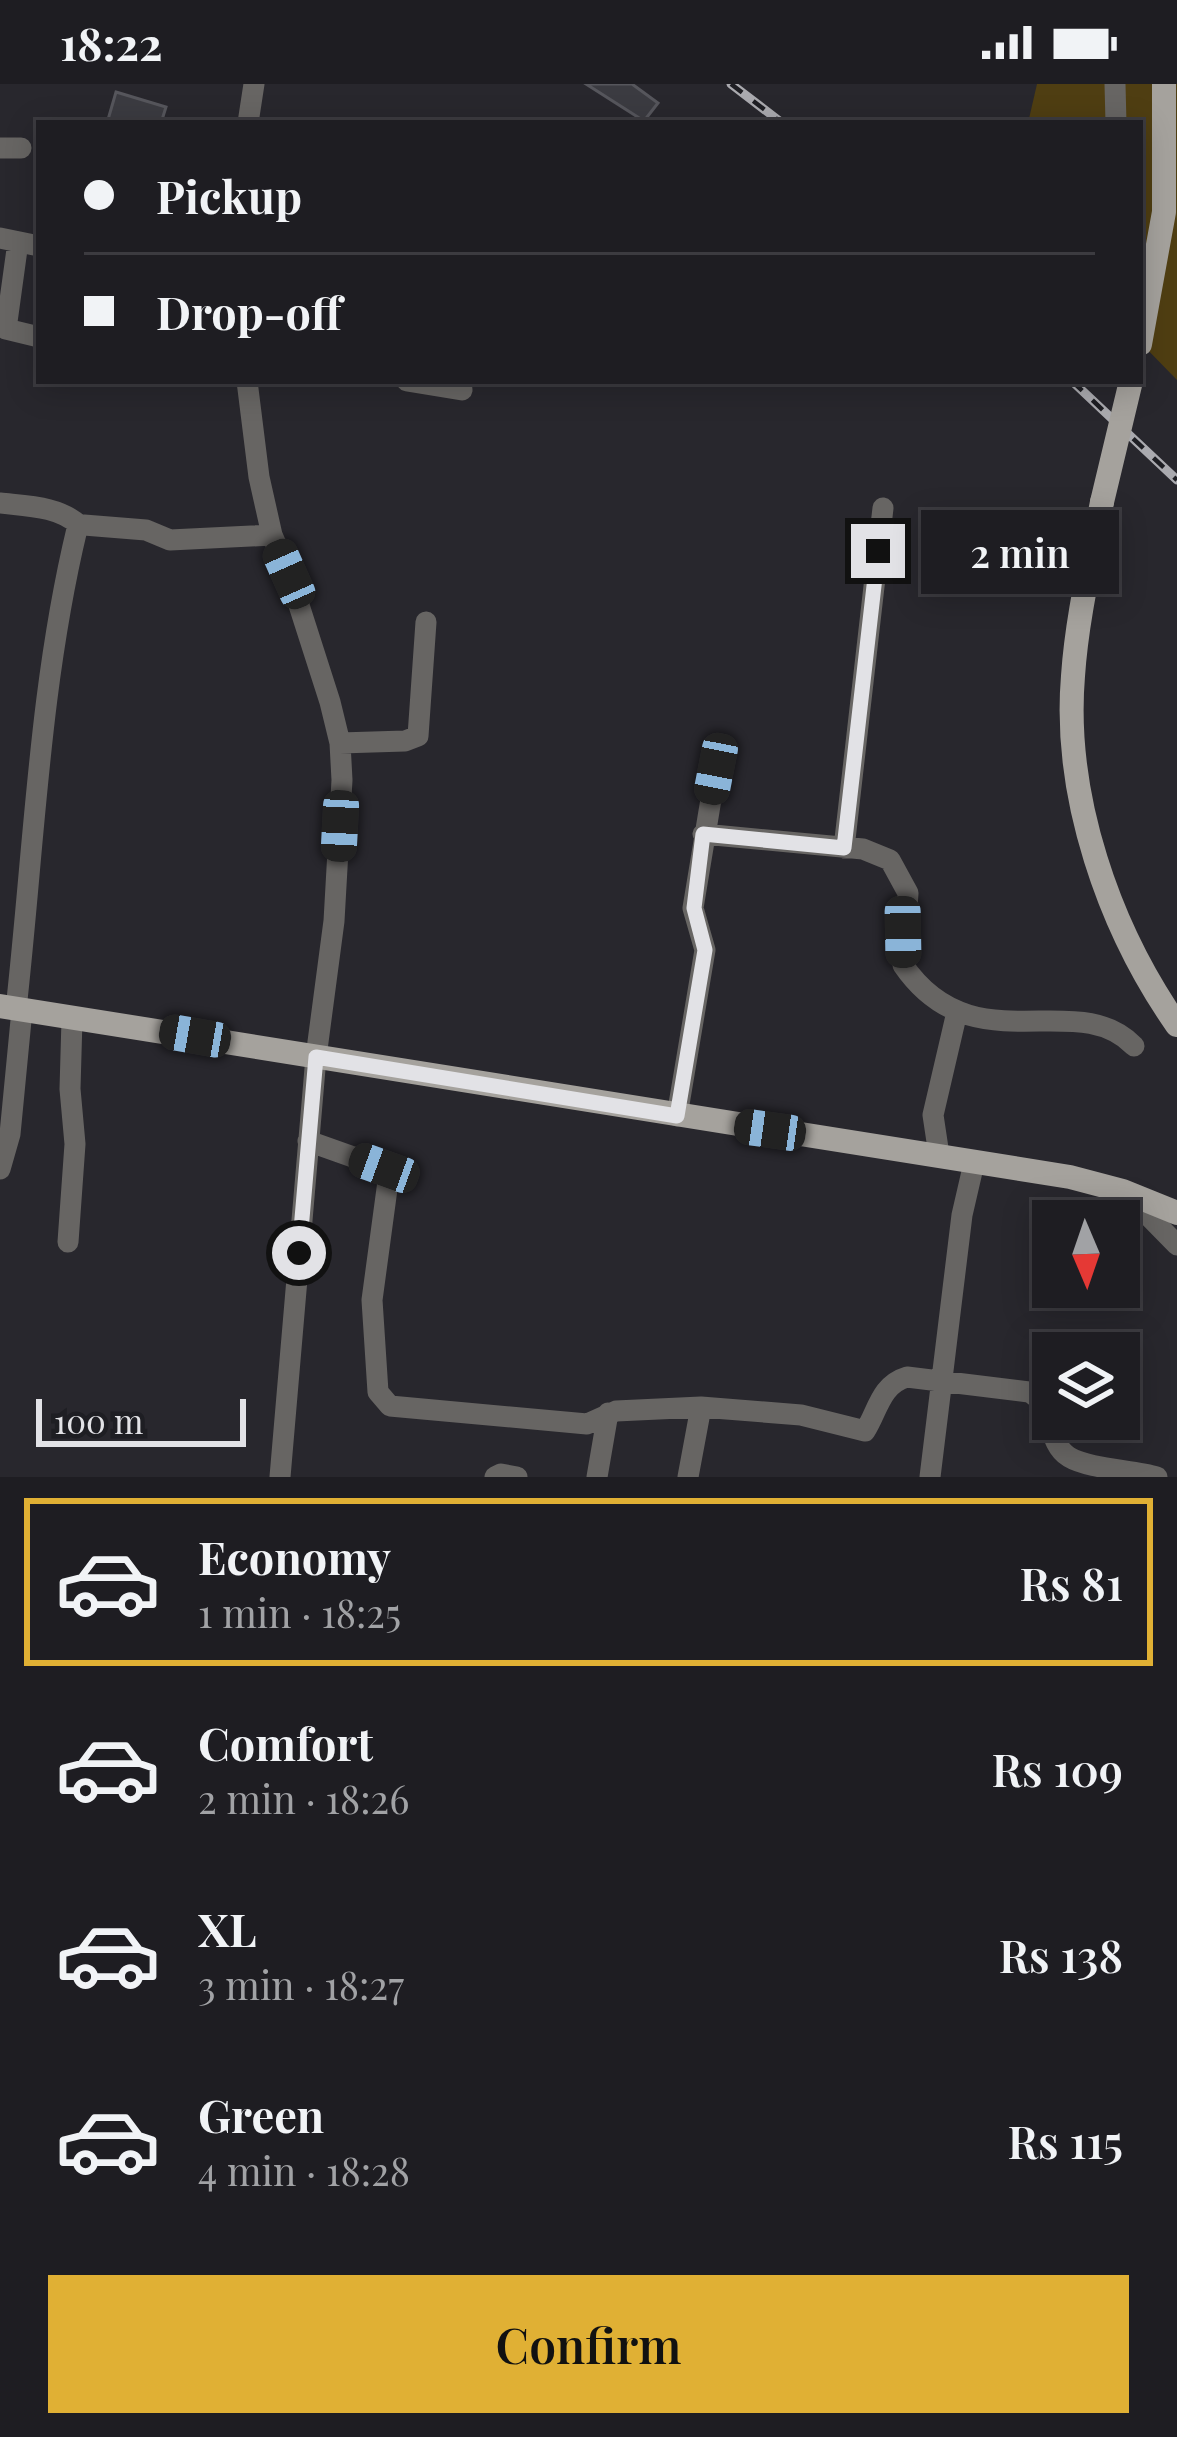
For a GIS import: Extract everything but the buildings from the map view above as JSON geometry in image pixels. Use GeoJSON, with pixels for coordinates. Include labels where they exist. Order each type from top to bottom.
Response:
{"type":"FeatureCollection","features":[{"type":"Feature","properties":{"kind":"main road"},"geometry":{"type":"LineString","coordinates":[[1143,328],[1164,212],[1164,84]]}},
{"type":"Feature","properties":{"kind":"main road"},"geometry":{"type":"LineString","coordinates":[[1131,384],[1102,502],[1072,678],[1077,777],[1117,919],[1153,992],[1177,1025]]}},
{"type":"Feature","properties":{"kind":"main road"},"geometry":{"type":"LineString","coordinates":[[13,1009],[1070,1177],[1124,1191],[1177,1213]]}},
{"type":"Feature","properties":{"kind":"street"},"geometry":{"type":"LineString","coordinates":[[1115,84],[1116,120]]}},
{"type":"Feature","properties":{"kind":"street"},"geometry":{"type":"LineString","coordinates":[[248,120],[252,88]]}},
{"type":"Feature","properties":{"kind":"street"},"geometry":{"type":"LineString","coordinates":[[19,242],[4,298],[6,329],[36,337]]}},
{"type":"Feature","properties":{"kind":"street"},"geometry":{"type":"LineString","coordinates":[[247,384],[272,535],[289,574],[340,743],[342,780],[334,921],[316,1057],[280,1477]]}},
{"type":"Feature","properties":{"kind":"street"},"geometry":{"type":"LineString","coordinates":[[425,384],[462,390]]}},
{"type":"Feature","properties":{"kind":"street"},"geometry":{"type":"LineString","coordinates":[[0,503],[42,508],[69,516],[80,526],[146,530],[170,539],[272,535]]}},
{"type":"Feature","properties":{"kind":"street"},"geometry":{"type":"LineString","coordinates":[[844,848],[883,508]]}},
{"type":"Feature","properties":{"kind":"street"},"geometry":{"type":"LineString","coordinates":[[0,1169],[10,1134],[13,1009],[40,751],[59,618],[80,526]]}},
{"type":"Feature","properties":{"kind":"street"},"geometry":{"type":"LineString","coordinates":[[340,743],[405,741],[418,736],[426,622]]}},
{"type":"Feature","properties":{"kind":"street"},"geometry":{"type":"LineString","coordinates":[[677,1116],[705,950],[694,908],[716,769]]}},
{"type":"Feature","properties":{"kind":"street"},"geometry":{"type":"LineString","coordinates":[[703,834],[863,849],[890,860],[908,893],[903,965],[932,1000],[988,1020],[1083,1024],[1120,1032],[1134,1046]]}},
{"type":"Feature","properties":{"kind":"street"},"geometry":{"type":"LineString","coordinates":[[940,1156],[933,1115],[956,1012]]}},
{"type":"Feature","properties":{"kind":"street"},"geometry":{"type":"LineString","coordinates":[[68,1242],[75,1144],[70,1090],[72,1019]]}},
{"type":"Feature","properties":{"kind":"street"},"geometry":{"type":"LineString","coordinates":[[308,1141],[384,1168],[389,1174],[371,1300],[377,1392],[390,1406],[587,1424],[608,1413],[700,1407],[801,1414],[865,1431],[878,1400],[895,1380],[907,1376],[1030,1392],[1047,1408],[1054,1442],[1068,1456],[1157,1477]]}},
{"type":"Feature","properties":{"kind":"street"},"geometry":{"type":"LineString","coordinates":[[930,1477],[962,1215],[974,1163]]}},
{"type":"Feature","properties":{"kind":"street"},"geometry":{"type":"LineString","coordinates":[[1124,1191],[1177,1245]]}},
{"type":"Feature","properties":{"kind":"street"},"geometry":{"type":"LineString","coordinates":[[688,1477],[700,1407]]}},
{"type":"Feature","properties":{"kind":"street"},"geometry":{"type":"LineString","coordinates":[[597,1477],[608,1413]]}},
{"type":"Feature","properties":{"kind":"street"},"geometry":{"type":"LineString","coordinates":[[495,1477],[517,1477]]}},
{"type":"Feature","properties":{"kind":"shaded area"},"geometry":{"type":"Polygon","coordinates":[[[1037,84],[1177,84],[1177,380],[1143,345],[1143,120],[1029,120],[1037,84]]]}},
{"type":"Feature","properties":{"kind":"railway"},"geometry":{"type":"LineString","coordinates":[[731,84],[778,120]]}},
{"type":"Feature","properties":{"kind":"railway"},"geometry":{"type":"LineString","coordinates":[[1075,384],[1177,480]]}},
{"type":"Feature","properties":{"kind":"route"},"geometry":{"type":"LineString","coordinates":[[299,1253],[316,1057],[677,1116],[705,950],[694,908],[703,834],[844,848],[878,551]]}}]}
